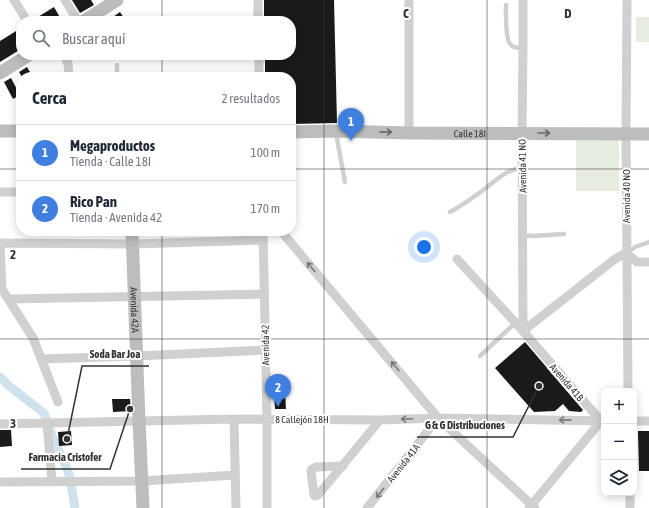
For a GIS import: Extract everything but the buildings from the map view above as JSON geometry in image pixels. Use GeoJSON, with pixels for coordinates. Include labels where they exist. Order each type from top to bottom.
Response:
{"type":"FeatureCollection","features":[{"type":"Feature","properties":{"kind":"street"},"geometry":{"type":"LineString","coordinates":[[14,0],[24,16]]}},
{"type":"Feature","properties":{"kind":"street"},"geometry":{"type":"LineString","coordinates":[[65,0],[75,16]]}},
{"type":"Feature","properties":{"kind":"street"},"geometry":{"type":"LineString","coordinates":[[92,16],[116,0]]}},
{"type":"Feature","properties":{"kind":"street"},"geometry":{"type":"LineString","coordinates":[[258,0],[258,16]]}},
{"type":"Feature","properties":{"kind":"street"},"geometry":{"type":"LineString","coordinates":[[409,0],[409,133]]}},
{"type":"Feature","properties":{"kind":"street","name":"Avenida 41 NO"},"geometry":{"type":"LineString","coordinates":[[523,0],[523,331]]}},
{"type":"Feature","properties":{"kind":"street","name":"Avenida 40 NO"},"geometry":{"type":"LineString","coordinates":[[627,0],[626,253],[628,388]]}},
{"type":"Feature","properties":{"kind":"street"},"geometry":{"type":"LineString","coordinates":[[1,71],[20,60]]}},
{"type":"Feature","properties":{"kind":"street"},"geometry":{"type":"LineString","coordinates":[[66,60],[69,72]]}},
{"type":"Feature","properties":{"kind":"street"},"geometry":{"type":"LineString","coordinates":[[259,60],[259,72]]}},
{"type":"Feature","properties":{"kind":"street"},"geometry":{"type":"LineString","coordinates":[[0,131],[16,131]]}},
{"type":"Feature","properties":{"kind":"street","name":"Calle 18I"},"geometry":{"type":"LineString","coordinates":[[296,132],[649,134]]}},
{"type":"Feature","properties":{"kind":"street"},"geometry":{"type":"LineString","coordinates":[[0,192],[16,192]]}},
{"type":"Feature","properties":{"kind":"street","name":"Avenida 42A"},"geometry":{"type":"LineString","coordinates":[[132,236],[143,508]]}},
{"type":"Feature","properties":{"kind":"street"},"geometry":{"type":"LineString","coordinates":[[58,402],[33,338],[1,288],[0,244],[133,244],[263,236]]}},
{"type":"Feature","properties":{"kind":"street","name":"Avenida 42"},"geometry":{"type":"LineString","coordinates":[[263,236],[266,350],[267,508]]}},
{"type":"Feature","properties":{"kind":"street"},"geometry":{"type":"LineString","coordinates":[[285,236],[438,418],[532,507],[601,422]]}},
{"type":"Feature","properties":{"kind":"street"},"geometry":{"type":"LineString","coordinates":[[523,331],[615,259],[626,253],[637,262],[649,262]]}},
{"type":"Feature","properties":{"kind":"street","name":"Avenida 41B"},"geometry":{"type":"LineString","coordinates":[[457,259],[601,420]]}},
{"type":"Feature","properties":{"kind":"street"},"geometry":{"type":"LineString","coordinates":[[9,299],[264,294]]}},
{"type":"Feature","properties":{"kind":"street"},"geometry":{"type":"LineString","coordinates":[[41,359],[266,350]]}},
{"type":"Feature","properties":{"kind":"street","name":"8 Callejón 18H"},"geometry":{"type":"LineString","coordinates":[[0,424],[234,419],[380,420],[438,418],[601,421]]}},
{"type":"Feature","properties":{"kind":"street","name":"Avenida 41A"},"geometry":{"type":"LineString","coordinates":[[368,508],[438,418]]}},
{"type":"Feature","properties":{"kind":"street"},"geometry":{"type":"LineString","coordinates":[[234,419],[236,508]]}},
{"type":"Feature","properties":{"kind":"street"},"geometry":{"type":"LineString","coordinates":[[343,466],[380,420]]}},
{"type":"Feature","properties":{"kind":"street"},"geometry":{"type":"LineString","coordinates":[[637,421],[649,421]]}},
{"type":"Feature","properties":{"kind":"street"},"geometry":{"type":"LineString","coordinates":[[47,423],[52,481]]}},
{"type":"Feature","properties":{"kind":"street"},"geometry":{"type":"LineString","coordinates":[[0,482],[142,480],[235,475]]}},
{"type":"Feature","properties":{"kind":"street"},"geometry":{"type":"LineString","coordinates":[[630,496],[630,508]]}},
{"type":"Feature","properties":{"kind":"lane"},"geometry":{"type":"LineString","coordinates":[[506,5],[508,41],[513,47],[523,47]]}},
{"type":"Feature","properties":{"kind":"lane"},"geometry":{"type":"LineString","coordinates":[[117,65],[117,72]]}},
{"type":"Feature","properties":{"kind":"lane"},"geometry":{"type":"LineString","coordinates":[[336,131],[345,182]]}},
{"type":"Feature","properties":{"kind":"lane"},"geometry":{"type":"LineString","coordinates":[[450,212],[470,200],[500,177],[515,168],[522,168]]}},
{"type":"Feature","properties":{"kind":"lane"},"geometry":{"type":"LineString","coordinates":[[523,235],[533,236],[564,234]]}},
{"type":"Feature","properties":{"kind":"lane"},"geometry":{"type":"LineString","coordinates":[[626,253],[635,247],[649,242]]}},
{"type":"Feature","properties":{"kind":"lane"},"geometry":{"type":"LineString","coordinates":[[480,356],[515,323]]}},
{"type":"Feature","properties":{"kind":"shaded area"},"geometry":{"type":"Polygon","coordinates":[[[636,17],[649,17],[649,42],[636,42],[636,17]]]}},
{"type":"Feature","properties":{"kind":"shaded area"},"geometry":{"type":"Polygon","coordinates":[[[619,139],[619,191],[576,191],[576,140],[619,139]]]}},
{"type":"Feature","properties":{"kind":"waterway"},"geometry":{"type":"LineString","coordinates":[[0,377],[9,386],[44,413],[70,478],[75,508]]}},
{"type":"Feature","properties":{"kind":"place","name":"Megaproductos"},"geometry":{"type":"Point","coordinates":[351,141]}},
{"type":"Feature","properties":{"kind":"place","name":"G & G Distribuciones"},"geometry":{"type":"Point","coordinates":[539,386]}},
{"type":"Feature","properties":{"kind":"place","name":"Rico Pan"},"geometry":{"type":"Point","coordinates":[278,407]}},
{"type":"Feature","properties":{"kind":"place","name":"Farmacia Cristofer"},"geometry":{"type":"Point","coordinates":[130,409]}},
{"type":"Feature","properties":{"kind":"place","name":"Soda Bar Joa"},"geometry":{"type":"Point","coordinates":[67,439]}}]}
